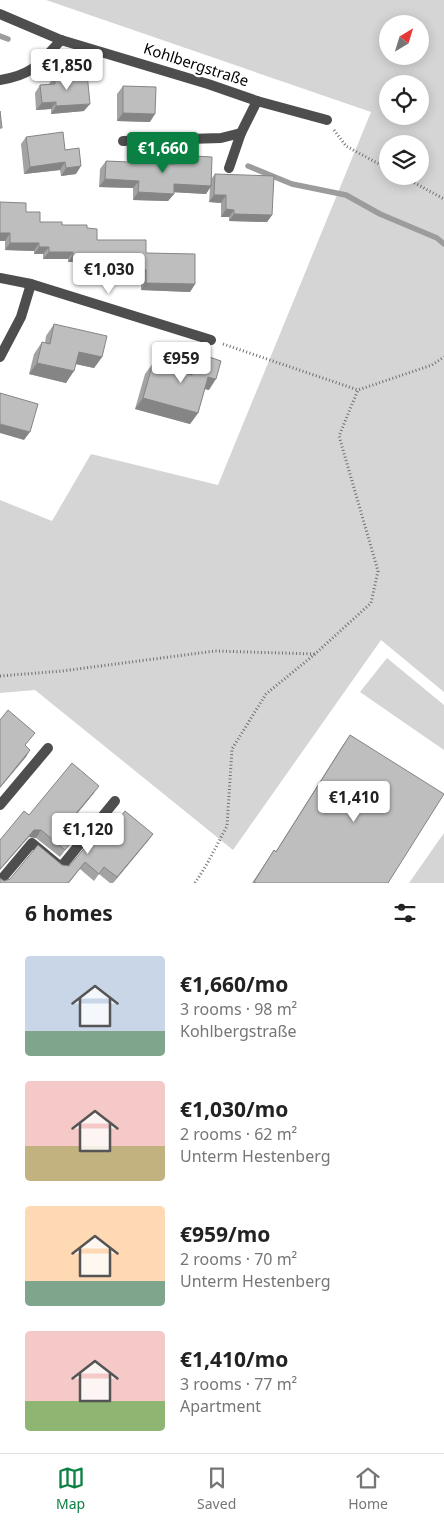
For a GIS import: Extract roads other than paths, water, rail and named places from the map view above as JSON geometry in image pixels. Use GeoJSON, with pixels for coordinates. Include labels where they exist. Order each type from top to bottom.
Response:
{"type":"FeatureCollection","features":[{"type":"Feature","properties":{"kind":"street","name":"Kohlbergstraße"},"geometry":{"type":"LineString","coordinates":[[0,14],[61,40],[208,84],[257,101],[327,120]]}},
{"type":"Feature","properties":{"kind":"street"},"geometry":{"type":"LineString","coordinates":[[0,80],[20,76],[36,67],[61,40]]}},
{"type":"Feature","properties":{"kind":"street"},"geometry":{"type":"LineString","coordinates":[[229,168],[241,133],[257,101]]}},
{"type":"Feature","properties":{"kind":"street"},"geometry":{"type":"LineString","coordinates":[[123,141],[221,138],[241,133]]}},
{"type":"Feature","properties":{"kind":"street"},"geometry":{"type":"LineString","coordinates":[[0,278],[31,284],[211,340]]}},
{"type":"Feature","properties":{"kind":"street"},"geometry":{"type":"LineString","coordinates":[[0,357],[21,316],[31,284]]}},
{"type":"Feature","properties":{"kind":"street"},"geometry":{"type":"LineString","coordinates":[[0,805],[48,748]]}},
{"type":"Feature","properties":{"kind":"street"},"geometry":{"type":"LineString","coordinates":[[0,881],[32,843],[61,868],[115,801]]}},
{"type":"Feature","properties":{"kind":"waterway"},"geometry":{"type":"LineString","coordinates":[[0,36],[8,39]]}},
{"type":"Feature","properties":{"kind":"waterway"},"geometry":{"type":"LineString","coordinates":[[248,166],[292,184],[346,195],[380,214],[437,238],[444,244]]}}]}
